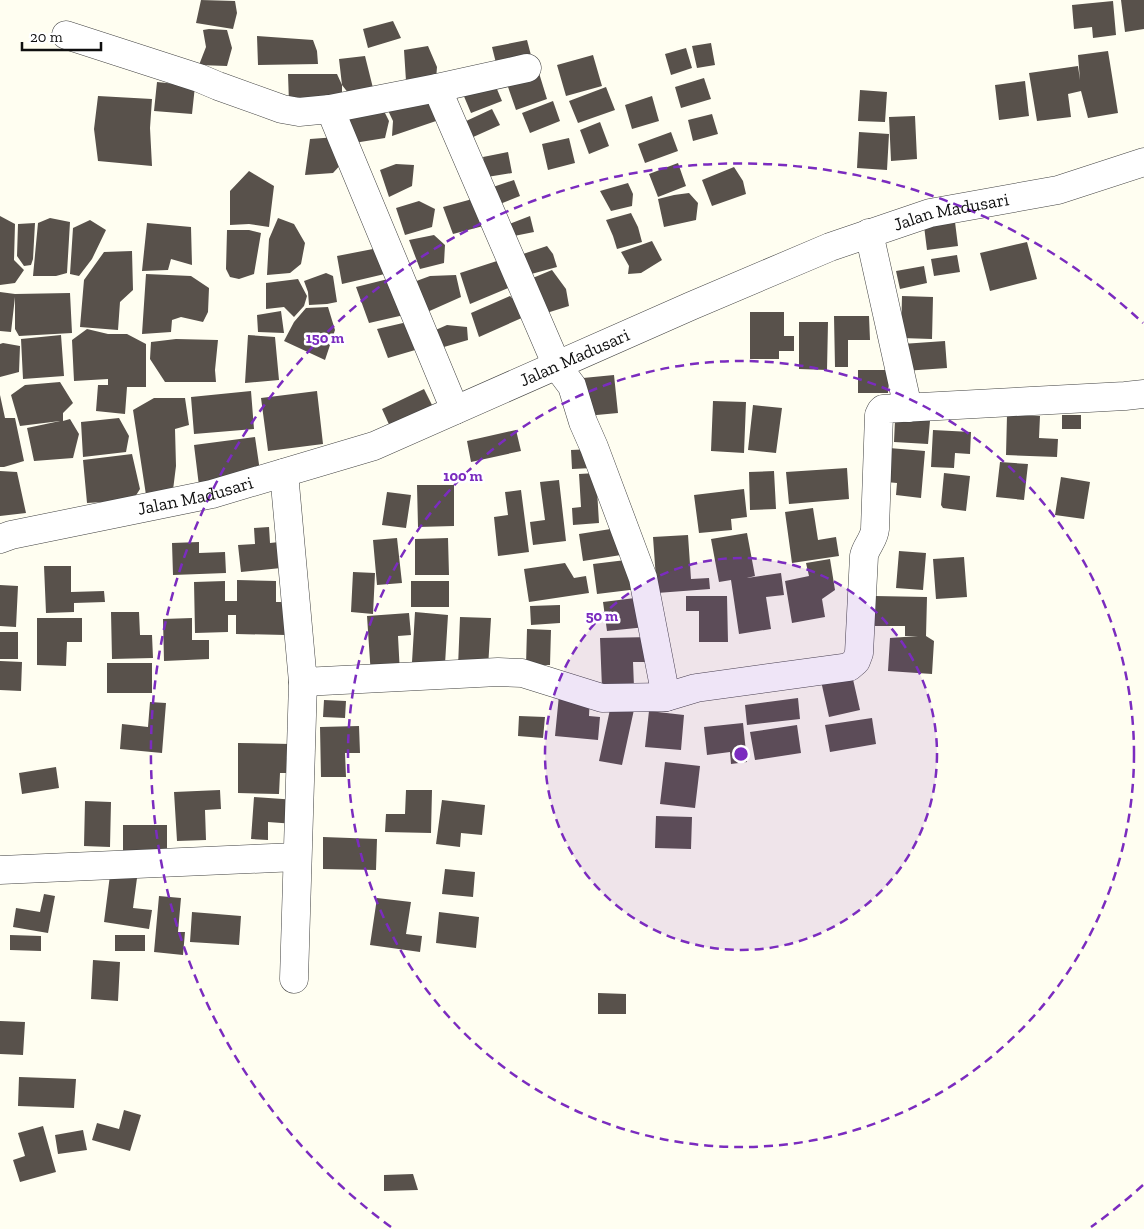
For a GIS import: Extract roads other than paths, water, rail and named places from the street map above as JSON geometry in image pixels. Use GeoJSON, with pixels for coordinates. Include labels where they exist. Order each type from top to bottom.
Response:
{"type":"FeatureCollection","features":[{"type":"Feature","properties":{"kind":"street"},"geometry":{"type":"LineString","coordinates":[[66,35],[198,78],[282,109],[299,112],[330,109],[526,68]]}},
{"type":"Feature","properties":{"kind":"street"},"geometry":{"type":"LineString","coordinates":[[437,88],[557,366],[572,386],[582,422],[597,456],[643,578],[666,697]]}},
{"type":"Feature","properties":{"kind":"street"},"geometry":{"type":"LineString","coordinates":[[330,109],[454,410]]}},
{"type":"Feature","properties":{"kind":"street","name":"Jalan Madusari"},"geometry":{"type":"LineString","coordinates":[[0,539],[11,535],[212,494],[374,446],[691,306],[821,251],[930,213],[1058,190],[1144,162]]}},
{"type":"Feature","properties":{"kind":"street"},"geometry":{"type":"LineString","coordinates":[[869,234],[908,408]]}},
{"type":"Feature","properties":{"kind":"street"},"geometry":{"type":"LineString","coordinates":[[303,682],[498,672],[522,673],[602,698],[666,697],[696,688],[849,667],[856,661],[859,653],[864,556],[874,536],[875,529],[879,414],[883,409],[1144,394]]}},
{"type":"Feature","properties":{"kind":"street"},"geometry":{"type":"LineString","coordinates":[[284,473],[303,682],[294,979]]}},
{"type":"Feature","properties":{"kind":"street"},"geometry":{"type":"LineString","coordinates":[[0,870],[298,857]]}}]}
